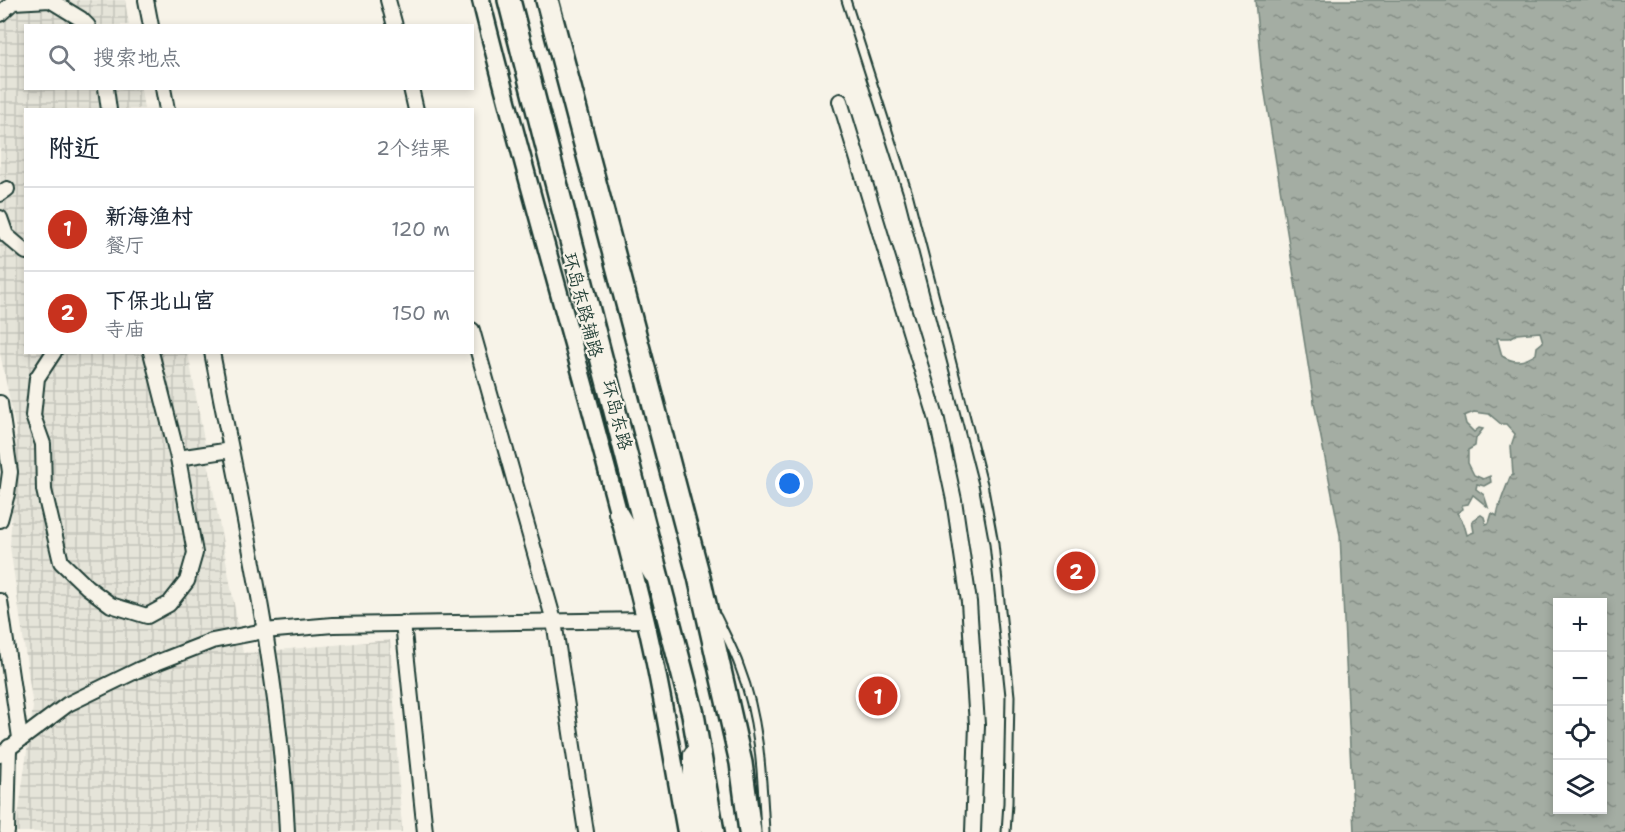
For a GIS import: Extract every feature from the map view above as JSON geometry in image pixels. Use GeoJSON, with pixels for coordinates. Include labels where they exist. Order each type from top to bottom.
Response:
{"type":"FeatureCollection","features":[{"type":"Feature","properties":{"kind":"main road","name":"环岛东路"},"geometry":{"type":"LineString","coordinates":[[509,0],[693,714],[713,832]]}},
{"type":"Feature","properties":{"kind":"main road","name":"环岛东路"},"geometry":{"type":"LineString","coordinates":[[547,0],[699,577],[741,763],[750,832]]}},
{"type":"Feature","properties":{"kind":"main road"},"geometry":{"type":"LineString","coordinates":[[618,513],[663,592]]}},
{"type":"Feature","properties":{"kind":"main road"},"geometry":{"type":"LineString","coordinates":[[693,714],[693,832]]}},
{"type":"Feature","properties":{"kind":"street"},"geometry":{"type":"LineString","coordinates":[[0,14],[14,2],[50,0],[86,24]]}},
{"type":"Feature","properties":{"kind":"street"},"geometry":{"type":"LineString","coordinates":[[146,0],[151,24]]}},
{"type":"Feature","properties":{"kind":"street"},"geometry":{"type":"LineString","coordinates":[[388,0],[394,24]]}},
{"type":"Feature","properties":{"kind":"street","name":"环岛东路辅路"},"geometry":{"type":"LineString","coordinates":[[481,0],[646,620],[686,832]]}},
{"type":"Feature","properties":{"kind":"street"},"geometry":{"type":"LineString","coordinates":[[106,90],[109,108]]}},
{"type":"Feature","properties":{"kind":"street"},"geometry":{"type":"LineString","coordinates":[[163,90],[167,108]]}},
{"type":"Feature","properties":{"kind":"street"},"geometry":{"type":"LineString","coordinates":[[411,90],[416,108]]}},
{"type":"Feature","properties":{"kind":"street"},"geometry":{"type":"LineString","coordinates":[[840,101],[937,420],[954,500],[969,602],[977,725],[973,832]]}},
{"type":"Feature","properties":{"kind":"street"},"geometry":{"type":"LineString","coordinates":[[0,218],[6,236],[24,250]]}},
{"type":"Feature","properties":{"kind":"street"},"geometry":{"type":"LineString","coordinates":[[474,337],[554,621],[586,832]]}},
{"type":"Feature","properties":{"kind":"street"},"geometry":{"type":"LineString","coordinates":[[53,354],[37,378],[33,416],[43,444],[44,490],[61,562],[87,587],[111,605],[147,616],[169,604],[187,580],[195,553],[178,458],[152,354]]}},
{"type":"Feature","properties":{"kind":"street"},"geometry":{"type":"LineString","coordinates":[[212,354],[264,632],[284,775],[287,832]]}},
{"type":"Feature","properties":{"kind":"street"},"geometry":{"type":"LineString","coordinates":[[0,403],[10,472],[0,520]]}},
{"type":"Feature","properties":{"kind":"street"},"geometry":{"type":"LineString","coordinates":[[178,458],[231,450]]}},
{"type":"Feature","properties":{"kind":"street"},"geometry":{"type":"LineString","coordinates":[[0,601],[10,747],[7,832]]}},
{"type":"Feature","properties":{"kind":"street"},"geometry":{"type":"LineString","coordinates":[[10,747],[68,704],[138,670],[212,641],[333,624],[646,620]]}},
{"type":"Feature","properties":{"kind":"street"},"geometry":{"type":"LineString","coordinates":[[403,623],[425,832]]}},
{"type":"Feature","properties":{"kind":"lane"},"geometry":{"type":"LineString","coordinates":[[846,0],[909,197],[985,494],[994,544],[1010,696],[1006,832]]}},
{"type":"Feature","properties":{"kind":"lane"},"geometry":{"type":"LineString","coordinates":[[699,577],[740,668],[751,705],[761,773],[765,832]]}},
{"type":"Feature","properties":{"kind":"shaded area"},"geometry":{"type":"Polygon","coordinates":[[[0,0],[125,0],[129,24],[24,24],[24,90],[141,90],[144,108],[24,108],[24,354],[188,354],[243,653],[390,640],[402,832],[16,832],[33,707],[10,546],[16,430],[0,353],[0,0]]]}},
{"type":"Feature","properties":{"kind":"water"},"geometry":{"type":"Polygon","coordinates":[[[1255,0],[1625,0],[1625,832],[1354,832],[1340,535],[1314,402],[1261,68],[1255,0]],[[1540,332],[1497,338],[1502,356],[1519,361],[1536,354],[1537,347],[1543,342],[1540,332]],[[1474,412],[1464,416],[1466,424],[1474,432],[1479,428],[1483,429],[1476,438],[1475,446],[1468,450],[1468,463],[1474,475],[1483,479],[1490,476],[1491,482],[1484,486],[1477,484],[1476,489],[1484,495],[1488,507],[1473,495],[1468,504],[1462,505],[1463,509],[1457,513],[1464,524],[1467,535],[1474,532],[1472,521],[1481,515],[1486,524],[1489,523],[1492,513],[1497,516],[1500,502],[1510,477],[1513,475],[1511,446],[1515,434],[1506,424],[1501,424],[1489,414],[1474,412]]]}},
{"type":"Feature","properties":{"kind":"place","name":"下保北山宫"},"geometry":{"type":"Point","coordinates":[1076,571]}},
{"type":"Feature","properties":{"kind":"place","name":"新海渔村"},"geometry":{"type":"Point","coordinates":[878,696]}}]}
